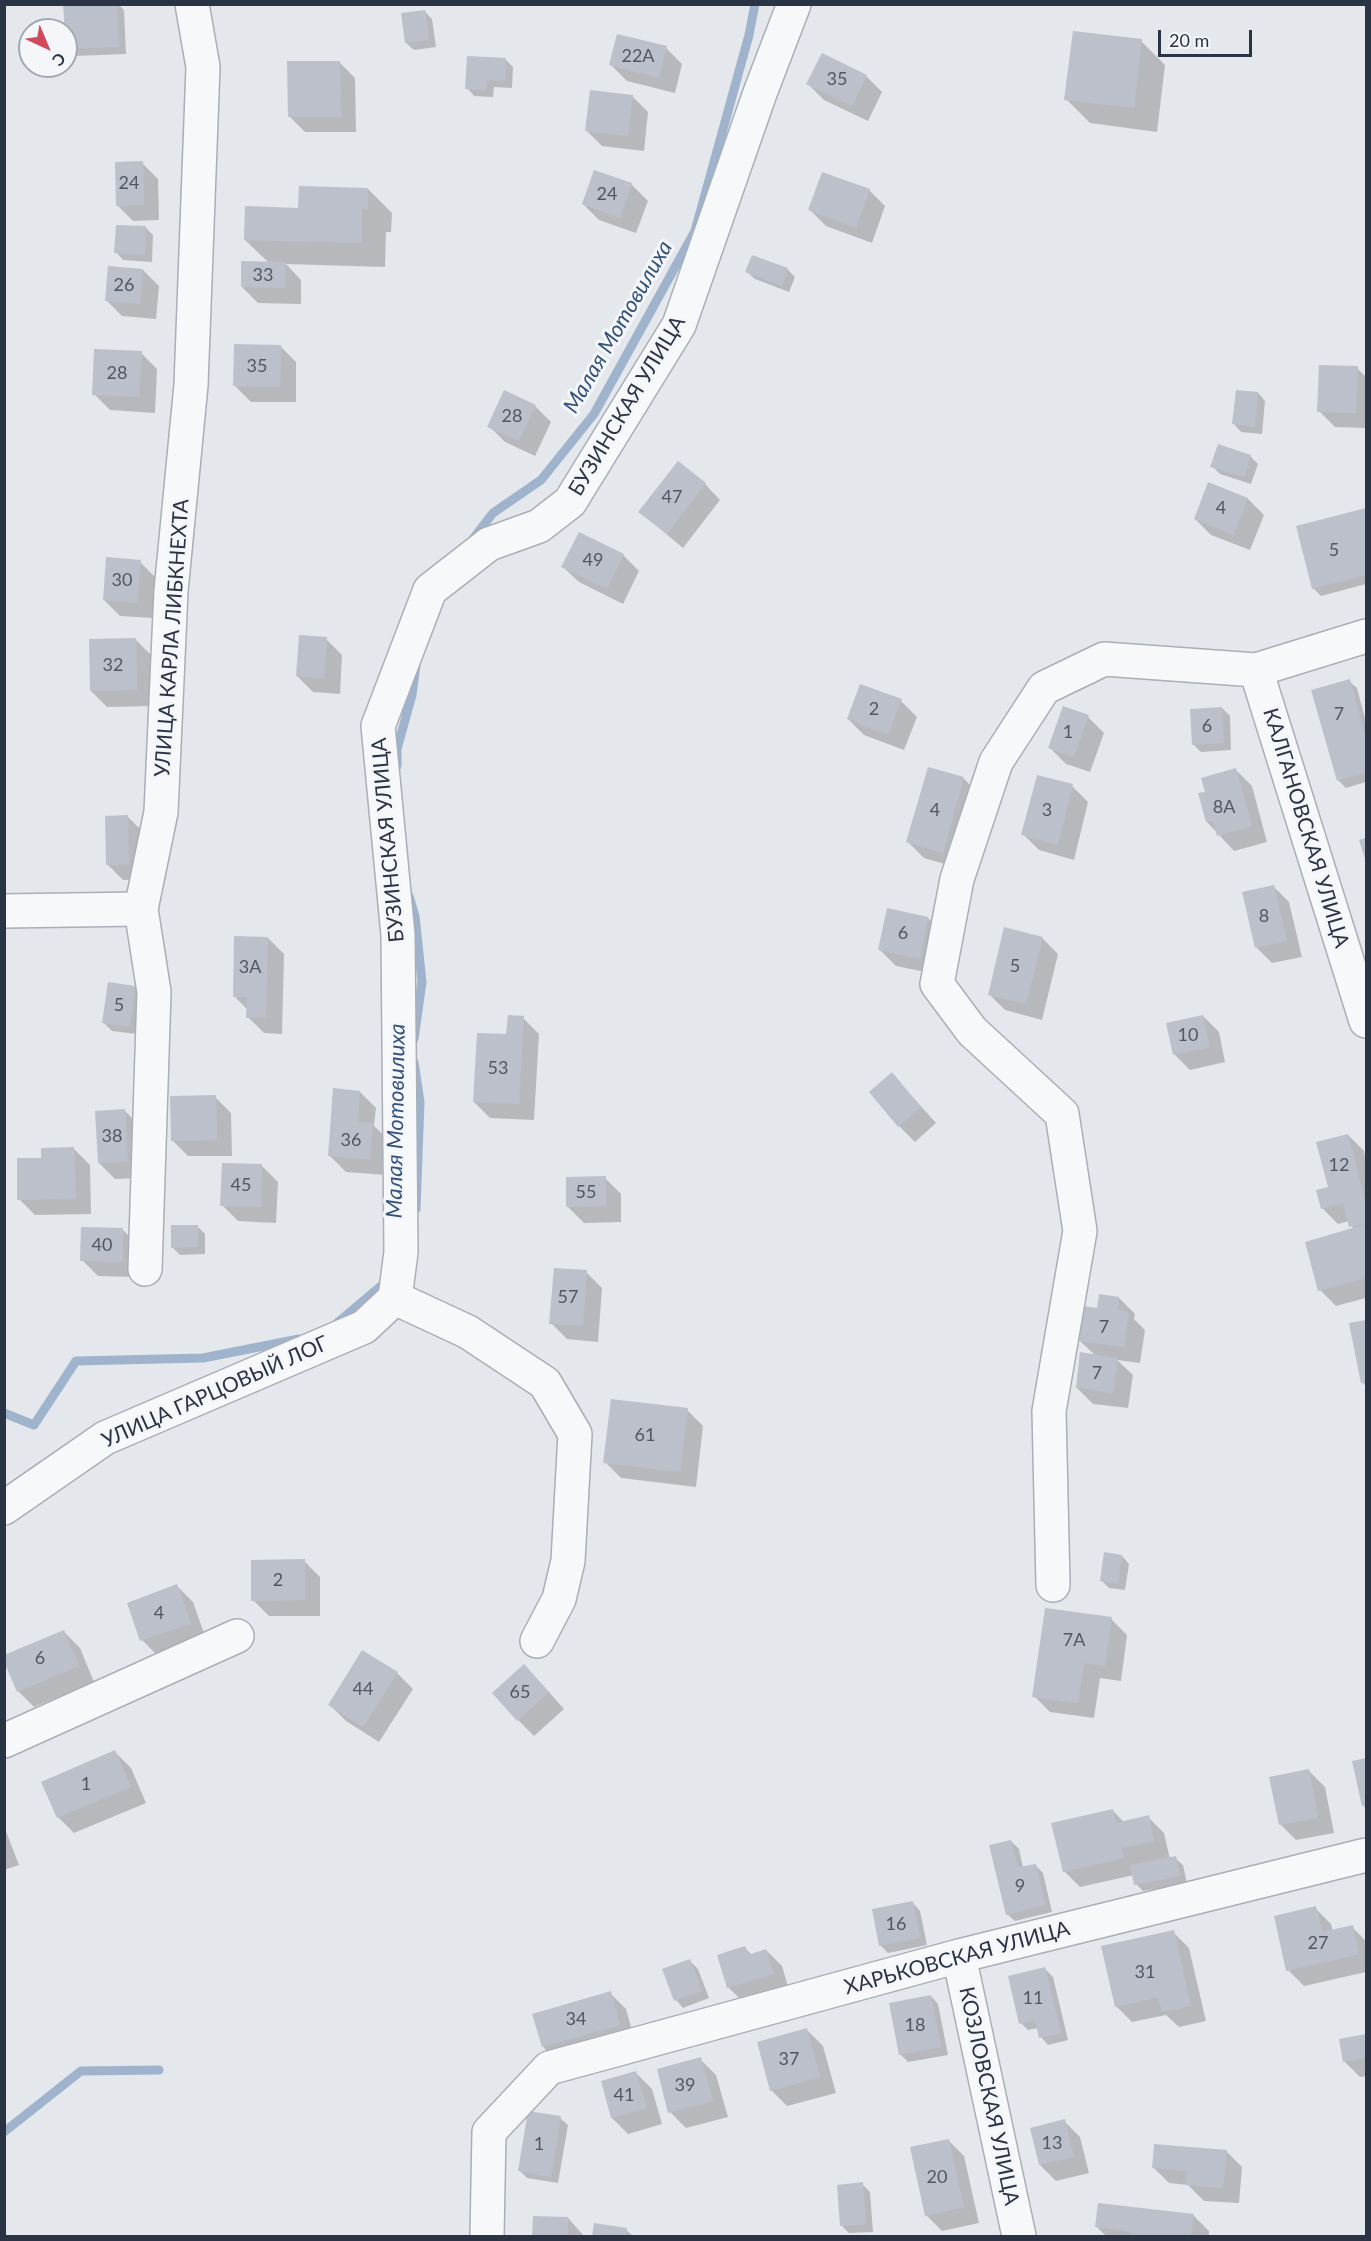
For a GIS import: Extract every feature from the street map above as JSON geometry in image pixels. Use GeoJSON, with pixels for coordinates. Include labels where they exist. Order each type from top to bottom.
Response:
{"type":"FeatureCollection","features":[{"type":"Feature","properties":{"kind":"street","name":"УЛИЦА КАРЛА ЛИБКНЕХТА"},"geometry":{"type":"LineString","coordinates":[[145,1269],[154,992],[141,909],[161,812],[171,591],[191,385],[203,67],[192,4]]}},
{"type":"Feature","properties":{"kind":"street","name":"БУЗИНСКАЯ УЛИЦА"},"geometry":{"type":"LineString","coordinates":[[395,1298],[401,1252],[398,935],[378,726],[430,590],[489,544],[539,526],[570,502],[679,325],[760,93],[794,4]]}},
{"type":"Feature","properties":{"kind":"street"},"geometry":{"type":"LineString","coordinates":[[1053,1585],[1049,1411],[1080,1231],[1062,1114],[972,1030],[937,984],[957,879],[996,762],[1044,688],[1104,659],[1256,670],[1366,636]]}},
{"type":"Feature","properties":{"kind":"street","name":"КАЛГАНОВСКАЯ УЛИЦА"},"geometry":{"type":"LineString","coordinates":[[1256,670],[1366,1021]]}},
{"type":"Feature","properties":{"kind":"street"},"geometry":{"type":"LineString","coordinates":[[4,911],[141,909]]}},
{"type":"Feature","properties":{"kind":"street"},"geometry":{"type":"LineString","coordinates":[[395,1298],[468,1332],[545,1383],[575,1434],[568,1561],[559,1599],[537,1641]]}},
{"type":"Feature","properties":{"kind":"street","name":"УЛИЦА ГАРЦОВЫЙ ЛОГ"},"geometry":{"type":"LineString","coordinates":[[4,1508],[105,1438],[172,1407],[364,1327],[395,1298]]}},
{"type":"Feature","properties":{"kind":"street"},"geometry":{"type":"LineString","coordinates":[[4,1741],[237,1636]]}},
{"type":"Feature","properties":{"kind":"street","name":"ХАРЬКОВСКАЯ УЛИЦА"},"geometry":{"type":"LineString","coordinates":[[487,2236],[489,2132],[549,2068],[959,1956],[1366,1855]]}},
{"type":"Feature","properties":{"kind":"street","name":"КОЗЛОВСКАЯ УЛИЦА"},"geometry":{"type":"LineString","coordinates":[[959,1956],[1019,2236]]}},
{"type":"Feature","properties":{"kind":"building"},"geometry":{"type":"Polygon","coordinates":[[[63,4],[117,4],[119,47],[78,49],[78,18],[64,18],[63,4]]]}},
{"type":"Feature","properties":{"kind":"building"},"geometry":{"type":"Polygon","coordinates":[[[425,10],[429,40],[405,43],[401,13],[425,10]]]}},
{"type":"Feature","properties":{"kind":"building"},"geometry":{"type":"Polygon","coordinates":[[[1073,31],[1142,39],[1134,108],[1064,100],[1073,31]]]}},
{"type":"Feature","properties":{"kind":"building"},"geometry":{"type":"Polygon","coordinates":[[[617,34],[667,46],[659,78],[609,65],[617,34]]]}},
{"type":"Feature","properties":{"kind":"building"},"geometry":{"type":"Polygon","coordinates":[[[822,53],[867,75],[852,106],[806,84],[822,53]]]}},
{"type":"Feature","properties":{"kind":"building"},"geometry":{"type":"Polygon","coordinates":[[[467,56],[506,58],[505,81],[487,80],[486,90],[465,89],[467,56]]]}},
{"type":"Feature","properties":{"kind":"building"},"geometry":{"type":"Polygon","coordinates":[[[287,61],[340,61],[341,117],[288,117],[287,61]]]}},
{"type":"Feature","properties":{"kind":"building"},"geometry":{"type":"Polygon","coordinates":[[[590,90],[633,95],[628,136],[585,131],[590,90]]]}},
{"type":"Feature","properties":{"kind":"building"},"geometry":{"type":"Polygon","coordinates":[[[143,161],[144,205],[116,206],[115,162],[143,161]]]}},
{"type":"Feature","properties":{"kind":"building"},"geometry":{"type":"Polygon","coordinates":[[[594,170],[632,183],[620,218],[582,204],[594,170]]]}},
{"type":"Feature","properties":{"kind":"building"},"geometry":{"type":"Polygon","coordinates":[[[822,172],[870,189],[856,228],[808,210],[822,172]]]}},
{"type":"Feature","properties":{"kind":"building"},"geometry":{"type":"Polygon","coordinates":[[[299,186],[368,188],[368,209],[362,208],[362,243],[244,240],[245,206],[298,208],[299,186]]]}},
{"type":"Feature","properties":{"kind":"building"},"geometry":{"type":"Polygon","coordinates":[[[116,225],[146,226],[145,255],[114,253],[116,225]]]}},
{"type":"Feature","properties":{"kind":"building"},"geometry":{"type":"Polygon","coordinates":[[[752,255],[788,268],[782,286],[745,272],[752,255]]]}},
{"type":"Feature","properties":{"kind":"building"},"geometry":{"type":"Polygon","coordinates":[[[241,261],[286,262],[285,288],[241,287],[241,261]]]}},
{"type":"Feature","properties":{"kind":"building"},"geometry":{"type":"Polygon","coordinates":[[[108,266],[143,269],[140,304],[105,301],[108,266]]]}},
{"type":"Feature","properties":{"kind":"building"},"geometry":{"type":"Polygon","coordinates":[[[234,344],[281,345],[280,387],[233,386],[234,344]]]}},
{"type":"Feature","properties":{"kind":"building"},"geometry":{"type":"Polygon","coordinates":[[[94,349],[142,351],[139,397],[92,395],[94,349]]]}},
{"type":"Feature","properties":{"kind":"building"},"geometry":{"type":"Polygon","coordinates":[[[1319,365],[1358,366],[1356,413],[1317,412],[1319,365]]]}},
{"type":"Feature","properties":{"kind":"building"},"geometry":{"type":"Polygon","coordinates":[[[504,390],[536,405],[519,441],[487,427],[504,390]]]}},
{"type":"Feature","properties":{"kind":"building"},"geometry":{"type":"Polygon","coordinates":[[[1236,390],[1258,392],[1255,427],[1232,424],[1236,390]]]}},
{"type":"Feature","properties":{"kind":"building"},"geometry":{"type":"Polygon","coordinates":[[[1218,444],[1251,455],[1244,477],[1210,467],[1218,444]]]}},
{"type":"Feature","properties":{"kind":"building"},"geometry":{"type":"Polygon","coordinates":[[[678,461],[706,483],[667,534],[638,512],[678,461]]]}},
{"type":"Feature","properties":{"kind":"building"},"geometry":{"type":"Polygon","coordinates":[[[1208,482],[1248,498],[1234,535],[1194,519],[1208,482]]]}},
{"type":"Feature","properties":{"kind":"building"},"geometry":{"type":"Polygon","coordinates":[[[1366,508],[1366,575],[1312,589],[1296,526],[1366,508]]]}},
{"type":"Feature","properties":{"kind":"building"},"geometry":{"type":"Polygon","coordinates":[[[579,532],[624,554],[607,589],[561,567],[579,532]]]}},
{"type":"Feature","properties":{"kind":"building"},"geometry":{"type":"Polygon","coordinates":[[[106,557],[141,560],[137,603],[103,600],[106,557]]]}},
{"type":"Feature","properties":{"kind":"building"},"geometry":{"type":"Polygon","coordinates":[[[299,635],[327,637],[324,679],[296,676],[299,635]]]}},
{"type":"Feature","properties":{"kind":"building"},"geometry":{"type":"Polygon","coordinates":[[[136,638],[137,690],[90,691],[89,639],[136,638]]]}},
{"type":"Feature","properties":{"kind":"building"},"geometry":{"type":"Polygon","coordinates":[[[1350,679],[1366,738],[1366,773],[1337,781],[1311,690],[1350,679]]]}},
{"type":"Feature","properties":{"kind":"building"},"geometry":{"type":"Polygon","coordinates":[[[860,684],[902,699],[888,735],[847,719],[860,684]]]}},
{"type":"Feature","properties":{"kind":"building"},"geometry":{"type":"Polygon","coordinates":[[[1063,706],[1089,715],[1074,757],[1048,748],[1063,706]]]}},
{"type":"Feature","properties":{"kind":"building"},"geometry":{"type":"Polygon","coordinates":[[[1222,707],[1224,743],[1192,745],[1190,709],[1222,707]]]}},
{"type":"Feature","properties":{"kind":"building"},"geometry":{"type":"Polygon","coordinates":[[[928,767],[964,777],[943,853],[906,842],[928,767]]]}},
{"type":"Feature","properties":{"kind":"building"},"geometry":{"type":"Polygon","coordinates":[[[1236,768],[1252,826],[1217,836],[1213,821],[1206,822],[1198,793],[1205,792],[1201,778],[1236,768]]]}},
{"type":"Feature","properties":{"kind":"building"},"geometry":{"type":"Polygon","coordinates":[[[1037,775],[1073,784],[1058,845],[1021,835],[1037,775]]]}},
{"type":"Feature","properties":{"kind":"building"},"geometry":{"type":"Polygon","coordinates":[[[128,815],[129,864],[106,865],[105,816],[128,815]]]}},
{"type":"Feature","properties":{"kind":"building"},"geometry":{"type":"Polygon","coordinates":[[[1366,838],[1366,862],[1359,840],[1366,838]]]}},
{"type":"Feature","properties":{"kind":"building"},"geometry":{"type":"Polygon","coordinates":[[[1274,885],[1287,941],[1255,948],[1242,892],[1274,885]]]}},
{"type":"Feature","properties":{"kind":"building"},"geometry":{"type":"Polygon","coordinates":[[[887,908],[928,917],[920,959],[878,950],[887,908]]]}},
{"type":"Feature","properties":{"kind":"building"},"geometry":{"type":"Polygon","coordinates":[[[1004,927],[1043,937],[1026,1004],[988,995],[1004,927]]]}},
{"type":"Feature","properties":{"kind":"building"},"geometry":{"type":"Polygon","coordinates":[[[234,936],[268,937],[266,1018],[246,1018],[247,997],[233,997],[234,936]]]}},
{"type":"Feature","properties":{"kind":"building"},"geometry":{"type":"Polygon","coordinates":[[[108,982],[135,986],[130,1027],[102,1023],[108,982]]]}},
{"type":"Feature","properties":{"kind":"building"},"geometry":{"type":"Polygon","coordinates":[[[508,1015],[524,1016],[519,1104],[473,1102],[477,1033],[506,1034],[508,1015]]]}},
{"type":"Feature","properties":{"kind":"building"},"geometry":{"type":"Polygon","coordinates":[[[1203,1015],[1210,1047],[1173,1055],[1166,1023],[1203,1015]]]}},
{"type":"Feature","properties":{"kind":"building"},"geometry":{"type":"Polygon","coordinates":[[[892,1072],[921,1107],[898,1127],[869,1092],[892,1072]]]}},
{"type":"Feature","properties":{"kind":"building"},"geometry":{"type":"Polygon","coordinates":[[[333,1088],[360,1091],[358,1122],[373,1123],[370,1160],[328,1156],[333,1088]]]}},
{"type":"Feature","properties":{"kind":"building"},"geometry":{"type":"Polygon","coordinates":[[[216,1095],[217,1140],[171,1141],[170,1096],[216,1095]]]}},
{"type":"Feature","properties":{"kind":"building"},"geometry":{"type":"Polygon","coordinates":[[[125,1109],[128,1162],[98,1163],[95,1111],[125,1109]]]}},
{"type":"Feature","properties":{"kind":"building"},"geometry":{"type":"Polygon","coordinates":[[[1348,1134],[1366,1204],[1366,1223],[1349,1227],[1343,1203],[1321,1209],[1316,1190],[1328,1187],[1316,1142],[1348,1134]]]}},
{"type":"Feature","properties":{"kind":"building"},"geometry":{"type":"Polygon","coordinates":[[[74,1147],[76,1199],[17,1200],[17,1158],[41,1158],[41,1148],[74,1147]]]}},
{"type":"Feature","properties":{"kind":"building"},"geometry":{"type":"Polygon","coordinates":[[[222,1163],[262,1164],[261,1207],[220,1206],[222,1163]]]}},
{"type":"Feature","properties":{"kind":"building"},"geometry":{"type":"Polygon","coordinates":[[[606,1176],[606,1206],[566,1207],[566,1177],[606,1176]]]}},
{"type":"Feature","properties":{"kind":"building"},"geometry":{"type":"Polygon","coordinates":[[[1366,1224],[1366,1278],[1318,1291],[1305,1242],[1366,1224]]]}},
{"type":"Feature","properties":{"kind":"building"},"geometry":{"type":"Polygon","coordinates":[[[171,1225],[198,1225],[198,1247],[171,1248],[171,1225]]]}},
{"type":"Feature","properties":{"kind":"building"},"geometry":{"type":"Polygon","coordinates":[[[81,1227],[123,1228],[123,1262],[80,1261],[81,1227]]]}},
{"type":"Feature","properties":{"kind":"building"},"geometry":{"type":"Polygon","coordinates":[[[554,1268],[587,1270],[583,1326],[549,1324],[554,1268]]]}},
{"type":"Feature","properties":{"kind":"building"},"geometry":{"type":"Polygon","coordinates":[[[1099,1294],[1119,1297],[1118,1310],[1129,1312],[1124,1347],[1079,1341],[1084,1306],[1097,1308],[1099,1294]]]}},
{"type":"Feature","properties":{"kind":"building"},"geometry":{"type":"Polygon","coordinates":[[[1366,1320],[1366,1382],[1361,1383],[1349,1323],[1366,1320]]]}},
{"type":"Feature","properties":{"kind":"building"},"geometry":{"type":"Polygon","coordinates":[[[1080,1352],[1118,1358],[1113,1393],[1076,1388],[1080,1352]]]}},
{"type":"Feature","properties":{"kind":"building"},"geometry":{"type":"Polygon","coordinates":[[[611,1399],[688,1408],[680,1472],[603,1463],[611,1399]]]}},
{"type":"Feature","properties":{"kind":"building"},"geometry":{"type":"Polygon","coordinates":[[[1104,1552],[1122,1555],[1118,1584],[1100,1581],[1104,1552]]]}},
{"type":"Feature","properties":{"kind":"building"},"geometry":{"type":"Polygon","coordinates":[[[305,1559],[305,1600],[251,1601],[251,1560],[305,1559]]]}},
{"type":"Feature","properties":{"kind":"building"},"geometry":{"type":"Polygon","coordinates":[[[177,1584],[191,1623],[140,1641],[127,1603],[177,1584]]]}},
{"type":"Feature","properties":{"kind":"building"},"geometry":{"type":"Polygon","coordinates":[[[1045,1608],[1112,1617],[1105,1666],[1084,1663],[1078,1703],[1032,1697],[1045,1608]]]}},
{"type":"Feature","properties":{"kind":"building"},"geometry":{"type":"Polygon","coordinates":[[[64,1630],[79,1666],[17,1692],[4,1662],[4,1655],[64,1630]]]}},
{"type":"Feature","properties":{"kind":"building"},"geometry":{"type":"Polygon","coordinates":[[[362,1650],[398,1672],[363,1727],[328,1705],[362,1650]]]}},
{"type":"Feature","properties":{"kind":"building"},"geometry":{"type":"Polygon","coordinates":[[[524,1664],[549,1692],[517,1721],[492,1693],[524,1664]]]}},
{"type":"Feature","properties":{"kind":"building"},"geometry":{"type":"Polygon","coordinates":[[[115,1750],[131,1787],[57,1818],[41,1782],[115,1750]]]}},
{"type":"Feature","properties":{"kind":"building"},"geometry":{"type":"Polygon","coordinates":[[[1366,1758],[1366,1805],[1362,1806],[1352,1761],[1366,1758]]]}},
{"type":"Feature","properties":{"kind":"building"},"geometry":{"type":"Polygon","coordinates":[[[1309,1769],[1318,1818],[1279,1825],[1269,1777],[1309,1769]]]}},
{"type":"Feature","properties":{"kind":"building"},"geometry":{"type":"Polygon","coordinates":[[[1113,1809],[1116,1823],[1149,1815],[1154,1841],[1122,1848],[1124,1858],[1063,1872],[1051,1823],[1113,1809]]]}},
{"type":"Feature","properties":{"kind":"building"},"geometry":{"type":"Polygon","coordinates":[[[1011,1840],[1018,1867],[1036,1864],[1045,1905],[1006,1915],[989,1845],[1011,1840]]]}},
{"type":"Feature","properties":{"kind":"building"},"geometry":{"type":"Polygon","coordinates":[[[1176,1856],[1180,1876],[1134,1885],[1130,1865],[1176,1856]]]}},
{"type":"Feature","properties":{"kind":"building"},"geometry":{"type":"Polygon","coordinates":[[[913,1901],[920,1938],[879,1946],[872,1909],[913,1901]]]}},
{"type":"Feature","properties":{"kind":"building"},"geometry":{"type":"Polygon","coordinates":[[[1316,1906],[1322,1932],[1353,1925],[1359,1954],[1286,1971],[1274,1916],[1316,1906]]]}},
{"type":"Feature","properties":{"kind":"building"},"geometry":{"type":"Polygon","coordinates":[[[1174,1930],[1191,2006],[1162,2012],[1158,1997],[1115,2007],[1101,1946],[1174,1930]]]}},
{"type":"Feature","properties":{"kind":"building"},"geometry":{"type":"Polygon","coordinates":[[[745,1946],[748,1955],[766,1949],[774,1974],[727,1988],[717,1955],[745,1946]]]}},
{"type":"Feature","properties":{"kind":"building"},"geometry":{"type":"Polygon","coordinates":[[[690,1959],[702,1991],[674,2001],[662,1969],[690,1959]]]}},
{"type":"Feature","properties":{"kind":"building"},"geometry":{"type":"Polygon","coordinates":[[[1045,1967],[1061,2033],[1039,2038],[1035,2020],[1019,2024],[1008,1976],[1045,1967]]]}},
{"type":"Feature","properties":{"kind":"building"},"geometry":{"type":"Polygon","coordinates":[[[611,1991],[620,2025],[542,2047],[532,2014],[611,1991]]]}},
{"type":"Feature","properties":{"kind":"building"},"geometry":{"type":"Polygon","coordinates":[[[931,1995],[941,2047],[899,2055],[889,2003],[931,1995]]]}},
{"type":"Feature","properties":{"kind":"building"},"geometry":{"type":"Polygon","coordinates":[[[807,2028],[820,2077],[770,2091],[757,2042],[807,2028]]]}},
{"type":"Feature","properties":{"kind":"building"},"geometry":{"type":"Polygon","coordinates":[[[1366,2034],[1366,2058],[1343,2062],[1339,2039],[1366,2034]]]}},
{"type":"Feature","properties":{"kind":"building"},"geometry":{"type":"Polygon","coordinates":[[[701,2057],[713,2101],[668,2113],[657,2069],[701,2057]]]}},
{"type":"Feature","properties":{"kind":"building"},"geometry":{"type":"Polygon","coordinates":[[[636,2071],[647,2108],[611,2118],[601,2081],[636,2071]]]}},
{"type":"Feature","properties":{"kind":"building"},"geometry":{"type":"Polygon","coordinates":[[[528,2111],[561,2116],[551,2177],[518,2171],[528,2111]]]}},
{"type":"Feature","properties":{"kind":"building"},"geometry":{"type":"Polygon","coordinates":[[[1065,2119],[1074,2157],[1039,2165],[1030,2128],[1065,2119]]]}},
{"type":"Feature","properties":{"kind":"building"},"geometry":{"type":"Polygon","coordinates":[[[949,2139],[964,2207],[925,2216],[910,2147],[949,2139]]]}},
{"type":"Feature","properties":{"kind":"building"},"geometry":{"type":"Polygon","coordinates":[[[1154,2144],[1227,2150],[1223,2188],[1186,2185],[1187,2171],[1152,2168],[1154,2144]]]}},
{"type":"Feature","properties":{"kind":"building"},"geometry":{"type":"Polygon","coordinates":[[[863,2182],[866,2224],[840,2226],[837,2185],[863,2182]]]}},
{"type":"Feature","properties":{"kind":"building"},"geometry":{"type":"Polygon","coordinates":[[[1098,2203],[1194,2214],[1191,2236],[1131,2236],[1131,2232],[1095,2227],[1098,2203]]]}},
{"type":"Feature","properties":{"kind":"building"},"geometry":{"type":"Polygon","coordinates":[[[533,2216],[568,2217],[568,2236],[532,2236],[533,2216]]]}},
{"type":"Feature","properties":{"kind":"building"},"geometry":{"type":"Polygon","coordinates":[[[594,2223],[627,2228],[626,2236],[592,2236],[594,2223]]]}},
{"type":"Feature","properties":{"kind":"waterway","name":"Малая Мотовилиха"},"geometry":{"type":"LineString","coordinates":[[473,539],[493,513],[541,480],[594,414],[695,231],[749,35],[755,4]]}},
{"type":"Feature","properties":{"kind":"waterway","name":"Малая Мотовилиха"},"geometry":{"type":"LineString","coordinates":[[397,766],[397,749],[412,695],[416,665]]}},
{"type":"Feature","properties":{"kind":"waterway","name":"Малая Мотовилиха"},"geometry":{"type":"LineString","coordinates":[[409,896],[415,916],[422,982],[414,1039]]}},
{"type":"Feature","properties":{"kind":"waterway","name":"Малая Мотовилиха"},"geometry":{"type":"LineString","coordinates":[[414,1062],[420,1102],[416,1209]]}},
{"type":"Feature","properties":{"kind":"waterway"},"geometry":{"type":"LineString","coordinates":[[336,1324],[387,1281]]}},
{"type":"Feature","properties":{"kind":"waterway"},"geometry":{"type":"LineString","coordinates":[[4,1413],[34,1425],[76,1361],[203,1358],[299,1339]]}},
{"type":"Feature","properties":{"kind":"waterway"},"geometry":{"type":"LineString","coordinates":[[4,2132],[81,2071],[159,2070]]}}]}
